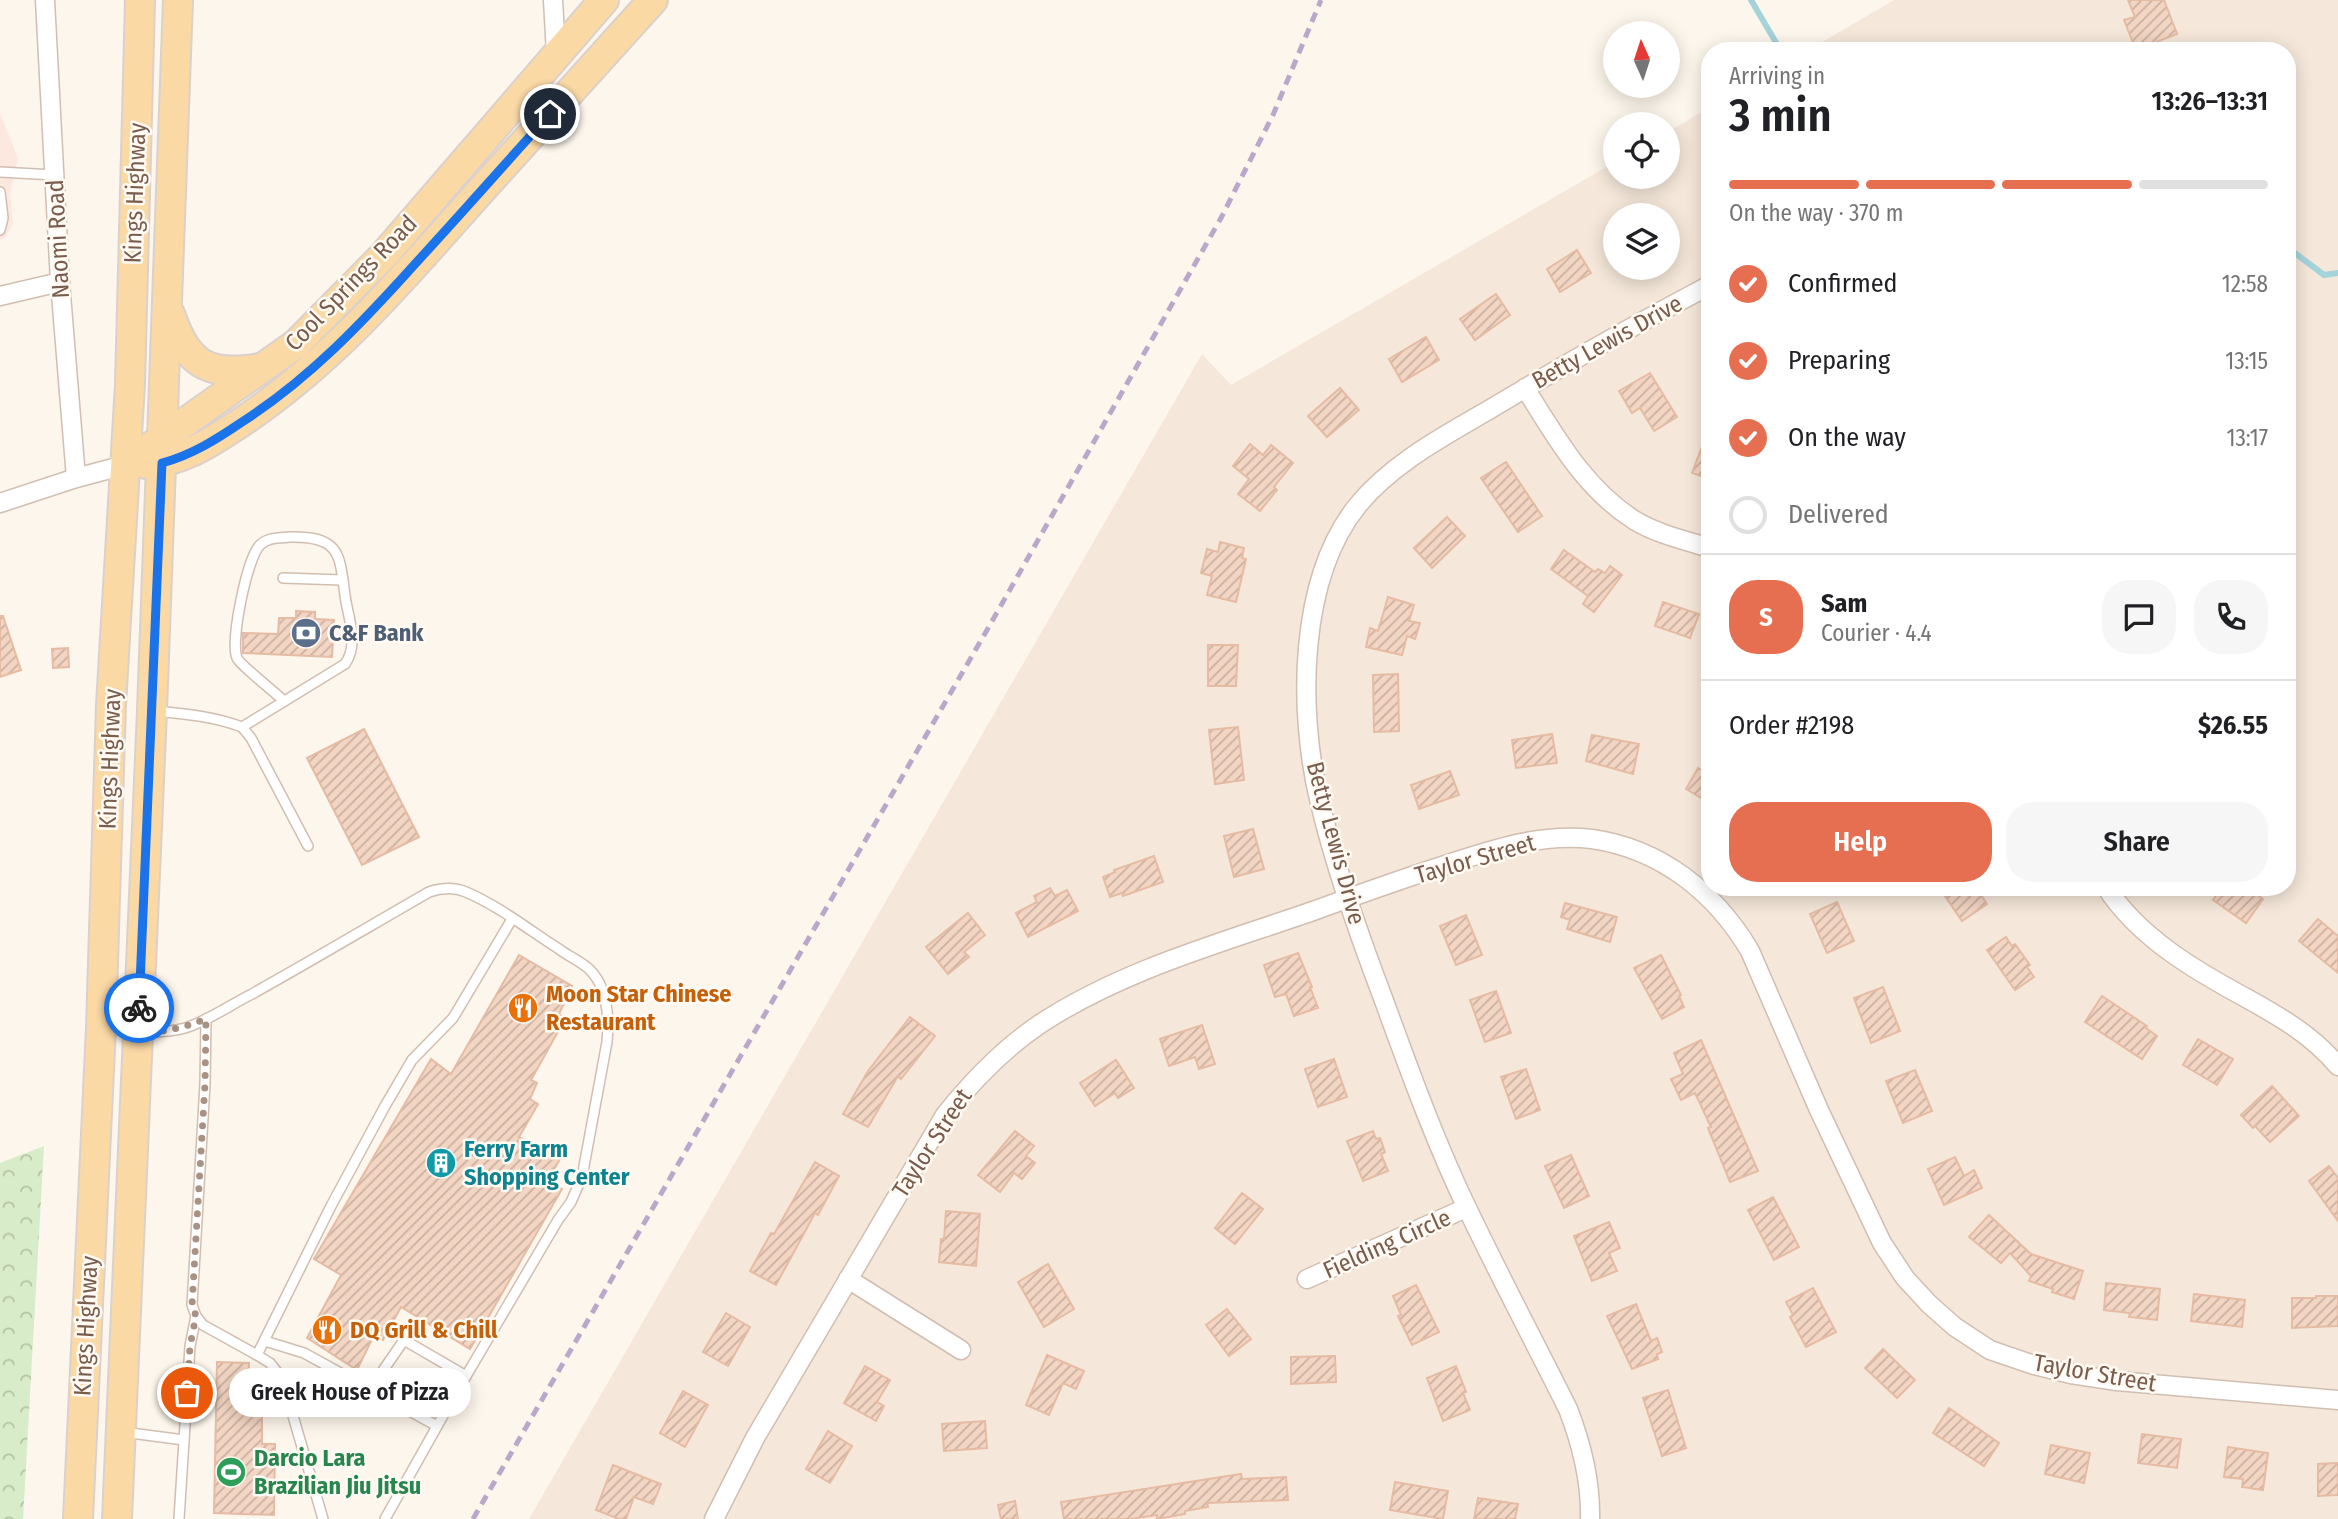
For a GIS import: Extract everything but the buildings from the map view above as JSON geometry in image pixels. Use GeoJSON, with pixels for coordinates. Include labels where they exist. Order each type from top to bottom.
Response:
{"type":"FeatureCollection","features":[{"type":"Feature","properties":{"kind":"main road","name":"Kings Highway"},"geometry":{"type":"LineString","coordinates":[[78,1519],[101,1027],[111,705],[130,384],[141,0]]}},
{"type":"Feature","properties":{"kind":"main road","name":"Kings Highway"},"geometry":{"type":"LineString","coordinates":[[117,1519],[152,711],[178,0]]}},
{"type":"Feature","properties":{"kind":"main road","name":"Cool Springs Road"},"geometry":{"type":"LineString","coordinates":[[162,451],[185,456],[209,444],[265,407],[317,366],[371,313],[653,0]]}},
{"type":"Feature","properties":{"kind":"main road","name":"Cool Springs Road"},"geometry":{"type":"LineString","coordinates":[[125,465],[162,451],[262,367],[296,344],[384,255],[597,2]]}},
{"type":"Feature","properties":{"kind":"main road"},"geometry":{"type":"LineString","coordinates":[[550,114],[561,77],[601,26],[602,13],[597,2]]}},
{"type":"Feature","properties":{"kind":"main road"},"geometry":{"type":"LineString","coordinates":[[167,304],[180,341],[198,361],[230,372],[262,367]]}},
{"type":"Feature","properties":{"kind":"street","name":"Naomi Road"},"geometry":{"type":"LineString","coordinates":[[44,0],[60,282],[76,478]]}},
{"type":"Feature","properties":{"kind":"street"},"geometry":{"type":"LineString","coordinates":[[554,0],[555,54]]}},
{"type":"Feature","properties":{"kind":"street"},"geometry":{"type":"LineString","coordinates":[[0,296],[60,282]]}},
{"type":"Feature","properties":{"kind":"street","name":"Betty Lewis Drive"},"geometry":{"type":"LineString","coordinates":[[1590,1519],[1587,1472],[1568,1409],[1466,1208],[1417,1089],[1348,898],[1319,799],[1308,713],[1307,675],[1311,626],[1325,561],[1335,539],[1355,509],[1390,475],[1428,446],[1525,388],[1701,290]]}},
{"type":"Feature","properties":{"kind":"street"},"geometry":{"type":"LineString","coordinates":[[1525,388],[1576,467],[1605,499],[1635,520],[1663,534],[1701,545]]}},
{"type":"Feature","properties":{"kind":"street"},"geometry":{"type":"LineString","coordinates":[[0,503],[125,465]]}},
{"type":"Feature","properties":{"kind":"street","name":"Taylor Street"},"geometry":{"type":"LineString","coordinates":[[714,1519],[755,1438],[945,1115],[969,1084],[1003,1052],[1040,1024],[1128,977],[1348,898],[1509,845],[1539,839],[1569,838],[1623,846],[1678,871],[1701,889]]}},
{"type":"Feature","properties":{"kind":"street","name":"Taylor Street"},"geometry":{"type":"LineString","coordinates":[[1709,896],[1738,930],[1750,951],[1819,1110],[1882,1243],[1905,1278],[1928,1304],[1955,1327],[1990,1350],[2071,1374],[2117,1381],[2338,1400]]}},
{"type":"Feature","properties":{"kind":"street"},"geometry":{"type":"LineString","coordinates":[[2113,896],[2134,921],[2179,958],[2294,1025],[2323,1048],[2338,1066]]}},
{"type":"Feature","properties":{"kind":"street","name":"Fielding Circle"},"geometry":{"type":"LineString","coordinates":[[1307,1279],[1466,1208]]}},
{"type":"Feature","properties":{"kind":"street"},"geometry":{"type":"LineString","coordinates":[[848,1279],[961,1350]]}},
{"type":"Feature","properties":{"kind":"lane"},"geometry":{"type":"LineString","coordinates":[[0,172],[54,175]]}},
{"type":"Feature","properties":{"kind":"lane"},"geometry":{"type":"LineString","coordinates":[[0,192],[3,218],[0,230]]}},
{"type":"Feature","properties":{"kind":"lane"},"geometry":{"type":"LineString","coordinates":[[242,727],[345,664],[349,657],[352,635],[339,558],[331,546],[312,537],[270,539],[261,544],[255,552],[237,620],[234,648],[241,666],[261,679],[284,701]]}},
{"type":"Feature","properties":{"kind":"lane"},"geometry":{"type":"LineString","coordinates":[[283,578],[342,580]]}},
{"type":"Feature","properties":{"kind":"lane"},"geometry":{"type":"LineString","coordinates":[[152,711],[222,719],[242,727],[251,738],[308,846]]}},
{"type":"Feature","properties":{"kind":"lane"},"geometry":{"type":"LineString","coordinates":[[101,1027],[138,1033],[162,1032],[206,1019],[429,892],[440,889],[466,892],[591,970],[607,1005],[609,1026],[582,1177],[571,1202],[466,1376],[385,1519]]}},
{"type":"Feature","properties":{"kind":"lane"},"geometry":{"type":"LineString","coordinates":[[257,1355],[331,1206],[385,1106],[412,1060],[453,1018],[512,919]]}},
{"type":"Feature","properties":{"kind":"lane"},"geometry":{"type":"LineString","coordinates":[[206,1019],[205,1084],[192,1305],[203,1325],[270,1363],[282,1378],[323,1519]]}},
{"type":"Feature","properties":{"kind":"lane"},"geometry":{"type":"LineString","coordinates":[[179,1519],[190,1346],[196,1316]]}},
{"type":"Feature","properties":{"kind":"lane"},"geometry":{"type":"LineString","coordinates":[[371,1388],[404,1340],[466,1376]]}},
{"type":"Feature","properties":{"kind":"lane"},"geometry":{"type":"LineString","coordinates":[[265,1341],[304,1353],[437,1426]]}},
{"type":"Feature","properties":{"kind":"lane"},"geometry":{"type":"LineString","coordinates":[[121,1432],[184,1440]]}},
{"type":"Feature","properties":{"kind":"shaded area"},"geometry":{"type":"Polygon","coordinates":[[[1894,0],[2338,0],[2338,1519],[529,1519],[1202,354],[1231,385],[1603,169],[1603,189],[1680,189],[1680,125],[1701,112],[1701,896],[2296,896],[2296,42],[1822,42],[1894,0]]]}},
{"type":"Feature","properties":{"kind":"shaded area"},"geometry":{"type":"Polygon","coordinates":[[[0,113],[18,158],[10,194],[13,224],[5,238],[0,240],[0,113]]]}},
{"type":"Feature","properties":{"kind":"green space"},"geometry":{"type":"Polygon","coordinates":[[[44,1146],[23,1519],[0,1519],[0,1163],[44,1146]]]}},
{"type":"Feature","properties":{"kind":"waterway"},"geometry":{"type":"LineString","coordinates":[[1751,0],[1776,42]]}},
{"type":"Feature","properties":{"kind":"waterway"},"geometry":{"type":"LineString","coordinates":[[2296,254],[2324,275],[2338,273]]}},
{"type":"Feature","properties":{"kind":"railway"},"geometry":{"type":"LineString","coordinates":[[473,1519],[987,630],[1221,218],[1273,115],[1321,0]]}},
{"type":"Feature","properties":{"kind":"way so far"},"geometry":{"type":"LineString","coordinates":[[139,1008],[138,1033],[162,1032],[206,1019],[205,1084],[192,1305],[196,1316],[190,1346],[187,1393]]}},
{"type":"Feature","properties":{"kind":"place","name":"C&F Bank"},"geometry":{"type":"Point","coordinates":[306,633]}},
{"type":"Feature","properties":{"kind":"place","name":"Moon Star Chinese Restaurant"},"geometry":{"type":"Point","coordinates":[523,1008]}},
{"type":"Feature","properties":{"kind":"place","name":"Ferry Farm Shopping Center"},"geometry":{"type":"Point","coordinates":[441,1163]}},
{"type":"Feature","properties":{"kind":"place","name":"DQ Grill & Chill"},"geometry":{"type":"Point","coordinates":[327,1330]}},
{"type":"Feature","properties":{"kind":"place","name":"Greek House of Pizza"},"geometry":{"type":"Point","coordinates":[187,1393]}},
{"type":"Feature","properties":{"kind":"place","name":"Darcio Lara Brazilian Jiu Jitsu"},"geometry":{"type":"Point","coordinates":[231,1472]}},
{"type":"Feature","properties":{"kind":"route"},"geometry":{"type":"LineString","coordinates":[[139,1008],[162,463],[185,456],[209,444],[265,407],[317,366],[371,313],[550,114]]}}]}
